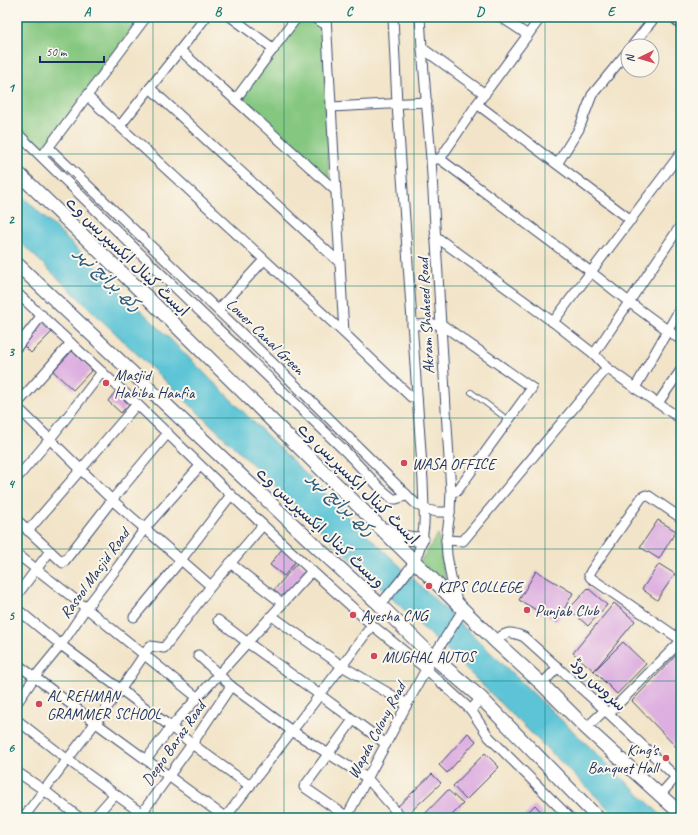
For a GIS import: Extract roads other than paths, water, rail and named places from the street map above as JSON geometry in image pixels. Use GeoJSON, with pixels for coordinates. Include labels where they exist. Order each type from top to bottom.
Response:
{"type":"FeatureCollection","features":[{"type":"Feature","properties":{"kind":"main road","name":"ایسٹ کینال ایکسپریس وے"},"geometry":{"type":"LineString","coordinates":[[17,172],[150,300],[364,512],[412,565],[462,614],[495,641],[542,684],[586,728],[681,814]]}},
{"type":"Feature","properties":{"kind":"main road","name":"ویسٹ کینال ایکسپریس وے"},"geometry":{"type":"LineString","coordinates":[[17,264],[320,550],[382,603],[436,653],[598,818]]}},
{"type":"Feature","properties":{"kind":"main road"},"geometry":{"type":"LineString","coordinates":[[364,512],[381,527],[396,535],[410,539],[422,539]]}},
{"type":"Feature","properties":{"kind":"street"},"geometry":{"type":"LineString","coordinates":[[42,157],[146,17]]}},
{"type":"Feature","properties":{"kind":"street"},"geometry":{"type":"LineString","coordinates":[[120,126],[206,17]]}},
{"type":"Feature","properties":{"kind":"street"},"geometry":{"type":"LineString","coordinates":[[231,17],[274,49]]}},
{"type":"Feature","properties":{"kind":"street"},"geometry":{"type":"LineString","coordinates":[[235,100],[297,17]]}},
{"type":"Feature","properties":{"kind":"street"},"geometry":{"type":"LineString","coordinates":[[313,17],[326,21],[344,333]]}},
{"type":"Feature","properties":{"kind":"street","name":"Akram Shaheed Road"},"geometry":{"type":"LineString","coordinates":[[393,17],[397,104],[424,509]]}},
{"type":"Feature","properties":{"kind":"street","name":"Akram Shaheed Road"},"geometry":{"type":"LineString","coordinates":[[420,17],[427,102],[436,159],[435,236],[451,492],[446,540],[447,555],[453,589],[462,614]]}},
{"type":"Feature","properties":{"kind":"street"},"geometry":{"type":"LineString","coordinates":[[501,17],[528,35]]}},
{"type":"Feature","properties":{"kind":"street"},"geometry":{"type":"LineString","coordinates":[[541,17],[436,159],[591,272],[681,340]]}},
{"type":"Feature","properties":{"kind":"street"},"geometry":{"type":"LineString","coordinates":[[638,38],[654,17]]}},
{"type":"Feature","properties":{"kind":"street"},"geometry":{"type":"LineString","coordinates":[[674,17],[681,22]]}},
{"type":"Feature","properties":{"kind":"street"},"geometry":{"type":"LineString","coordinates":[[422,48],[485,94]]}},
{"type":"Feature","properties":{"kind":"street"},"geometry":{"type":"LineString","coordinates":[[180,50],[336,191]]}},
{"type":"Feature","properties":{"kind":"street"},"geometry":{"type":"LineString","coordinates":[[557,164],[579,129],[592,95],[620,61]]}},
{"type":"Feature","properties":{"kind":"street"},"geometry":{"type":"LineString","coordinates":[[150,88],[340,263]]}},
{"type":"Feature","properties":{"kind":"street"},"geometry":{"type":"LineString","coordinates":[[87,96],[344,333],[411,397],[417,396]]}},
{"type":"Feature","properties":{"kind":"street"},"geometry":{"type":"LineString","coordinates":[[331,107],[427,102]]}},
{"type":"Feature","properties":{"kind":"street"},"geometry":{"type":"LineString","coordinates":[[477,104],[630,220]]}},
{"type":"Feature","properties":{"kind":"street"},"geometry":{"type":"LineString","coordinates":[[17,133],[346,452],[381,489],[392,499],[403,497],[406,494]]}},
{"type":"Feature","properties":{"kind":"street","name":"Lower Canal Green"},"geometry":{"type":"LineString","coordinates":[[49,148],[218,310],[415,503],[424,509]]}},
{"type":"Feature","properties":{"kind":"street"},"geometry":{"type":"LineString","coordinates":[[553,322],[681,153]]}},
{"type":"Feature","properties":{"kind":"street"},"geometry":{"type":"LineString","coordinates":[[594,354],[681,225]]}},
{"type":"Feature","properties":{"kind":"street"},"geometry":{"type":"LineString","coordinates":[[435,236],[553,322],[594,354],[607,368],[681,419]]}},
{"type":"Feature","properties":{"kind":"street"},"geometry":{"type":"LineString","coordinates":[[218,310],[264,260]]}},
{"type":"Feature","properties":{"kind":"street"},"geometry":{"type":"LineString","coordinates":[[17,293],[168,433],[230,495],[312,571],[372,625],[426,669],[471,710],[489,737],[570,818]]}},
{"type":"Feature","properties":{"kind":"street"},"geometry":{"type":"LineString","coordinates":[[635,388],[681,307]]}},
{"type":"Feature","properties":{"kind":"street"},"geometry":{"type":"LineString","coordinates":[[17,347],[42,315]]}},
{"type":"Feature","properties":{"kind":"street"},"geometry":{"type":"LineString","coordinates":[[412,325],[441,324],[532,388],[457,491],[451,492]]}},
{"type":"Feature","properties":{"kind":"street"},"geometry":{"type":"LineString","coordinates":[[71,343],[17,408],[112,500],[211,586]]}},
{"type":"Feature","properties":{"kind":"street"},"geometry":{"type":"LineString","coordinates":[[446,540],[462,541],[607,368]]}},
{"type":"Feature","properties":{"kind":"street"},"geometry":{"type":"LineString","coordinates":[[658,403],[681,370]]}},
{"type":"Feature","properties":{"kind":"street"},"geometry":{"type":"LineString","coordinates":[[17,478],[50,439],[102,372]]}},
{"type":"Feature","properties":{"kind":"street"},"geometry":{"type":"LineString","coordinates":[[28,531],[137,404]]}},
{"type":"Feature","properties":{"kind":"street"},"geometry":{"type":"LineString","coordinates":[[17,520],[63,563],[112,500],[168,433]]}},
{"type":"Feature","properties":{"kind":"street","name":"Rasool Masjid Road"},"geometry":{"type":"LineString","coordinates":[[17,703],[34,678],[61,645],[86,608],[120,564],[145,528],[200,466]]}},
{"type":"Feature","properties":{"kind":"street"},"geometry":{"type":"LineString","coordinates":[[134,617],[181,560],[230,495]]}},
{"type":"Feature","properties":{"kind":"street"},"geometry":{"type":"LineString","coordinates":[[586,728],[607,711],[681,641],[591,578],[589,575],[642,497],[646,495],[649,496],[681,518]]}},
{"type":"Feature","properties":{"kind":"street"},"geometry":{"type":"LineString","coordinates":[[382,603],[412,565],[419,552],[422,539],[424,509],[437,512],[450,512]]}},
{"type":"Feature","properties":{"kind":"street"},"geometry":{"type":"LineString","coordinates":[[23,818],[96,723],[150,646],[164,648],[211,586],[263,525]]}},
{"type":"Feature","properties":{"kind":"street"},"geometry":{"type":"LineString","coordinates":[[17,595],[50,551]]}},
{"type":"Feature","properties":{"kind":"street"},"geometry":{"type":"LineString","coordinates":[[17,554],[198,698]]}},
{"type":"Feature","properties":{"kind":"street"},"geometry":{"type":"LineString","coordinates":[[230,563],[282,603]]}},
{"type":"Feature","properties":{"kind":"street"},"geometry":{"type":"LineString","coordinates":[[146,760],[171,727],[248,644],[282,603],[312,571]]}},
{"type":"Feature","properties":{"kind":"street"},"geometry":{"type":"LineString","coordinates":[[17,609],[61,645],[250,786]]}},
{"type":"Feature","properties":{"kind":"street","name":"Wapda Colony Road"},"geometry":{"type":"LineString","coordinates":[[346,817],[426,669],[462,614]]}},
{"type":"Feature","properties":{"kind":"street"},"geometry":{"type":"LineString","coordinates":[[272,616],[342,666],[407,704]]}},
{"type":"Feature","properties":{"kind":"street"},"geometry":{"type":"LineString","coordinates":[[218,620],[248,644],[386,744]]}},
{"type":"Feature","properties":{"kind":"street"},"geometry":{"type":"LineString","coordinates":[[17,664],[225,818],[372,625]]}},
{"type":"Feature","properties":{"kind":"street","name":"سروس روڈ"},"geometry":{"type":"LineString","coordinates":[[495,641],[502,634],[510,633],[524,637],[607,711],[678,779],[660,795]]}},
{"type":"Feature","properties":{"kind":"street"},"geometry":{"type":"LineString","coordinates":[[198,655],[231,686],[292,730],[367,778],[402,818]]}},
{"type":"Feature","properties":{"kind":"street"},"geometry":{"type":"LineString","coordinates":[[542,684],[558,667]]}},
{"type":"Feature","properties":{"kind":"street","name":"Deepo Baraz Road"},"geometry":{"type":"LineString","coordinates":[[143,816],[231,686]]}},
{"type":"Feature","properties":{"kind":"street"},"geometry":{"type":"LineString","coordinates":[[471,710],[480,698]]}},
{"type":"Feature","properties":{"kind":"street"},"geometry":{"type":"LineString","coordinates":[[17,720],[143,816]]}},
{"type":"Feature","properties":{"kind":"street"},"geometry":{"type":"LineString","coordinates":[[346,817],[304,787],[353,720]]}},
{"type":"Feature","properties":{"kind":"street"},"geometry":{"type":"LineString","coordinates":[[17,772],[44,790],[80,818]]}},
{"type":"Feature","properties":{"kind":"street"},"geometry":{"type":"LineString","coordinates":[[94,818],[115,794]]}},
{"type":"Feature","properties":{"kind":"lane"},"geometry":{"type":"LineString","coordinates":[[471,392],[508,420]]}},
{"type":"Feature","properties":{"kind":"water"},"geometry":{"type":"Polygon","coordinates":[[[17,191],[160,329],[360,528],[664,818],[618,818],[471,674],[17,239],[17,191]]]}},
{"type":"Feature","properties":{"kind":"place","name":"Masjid Habiba Hanfia"},"geometry":{"type":"Point","coordinates":[106,383]}},
{"type":"Feature","properties":{"kind":"place","name":"WASA OFFICE"},"geometry":{"type":"Point","coordinates":[404,463]}},
{"type":"Feature","properties":{"kind":"place","name":"KIPS COLLEGE"},"geometry":{"type":"Point","coordinates":[429,586]}},
{"type":"Feature","properties":{"kind":"place","name":"Punjab Club"},"geometry":{"type":"Point","coordinates":[527,610]}},
{"type":"Feature","properties":{"kind":"place","name":"Ayesha CNG"},"geometry":{"type":"Point","coordinates":[353,615]}},
{"type":"Feature","properties":{"kind":"place","name":"MUGHAL AUTOS"},"geometry":{"type":"Point","coordinates":[374,656]}},
{"type":"Feature","properties":{"kind":"place","name":"AL REHMAN GRAMMER SCHOOL"},"geometry":{"type":"Point","coordinates":[39,704]}},
{"type":"Feature","properties":{"kind":"place","name":"King's Banquet Hall"},"geometry":{"type":"Point","coordinates":[666,758]}},
{"type":"Feature","properties":{"kind":"water label","name":"رکھ برانچ نہر"},"geometry":{"type":"Point","coordinates":[109,279]}},
{"type":"Feature","properties":{"kind":"water label","name":"رکھ برانچ نہر"},"geometry":{"type":"Point","coordinates":[342,504]}}]}
